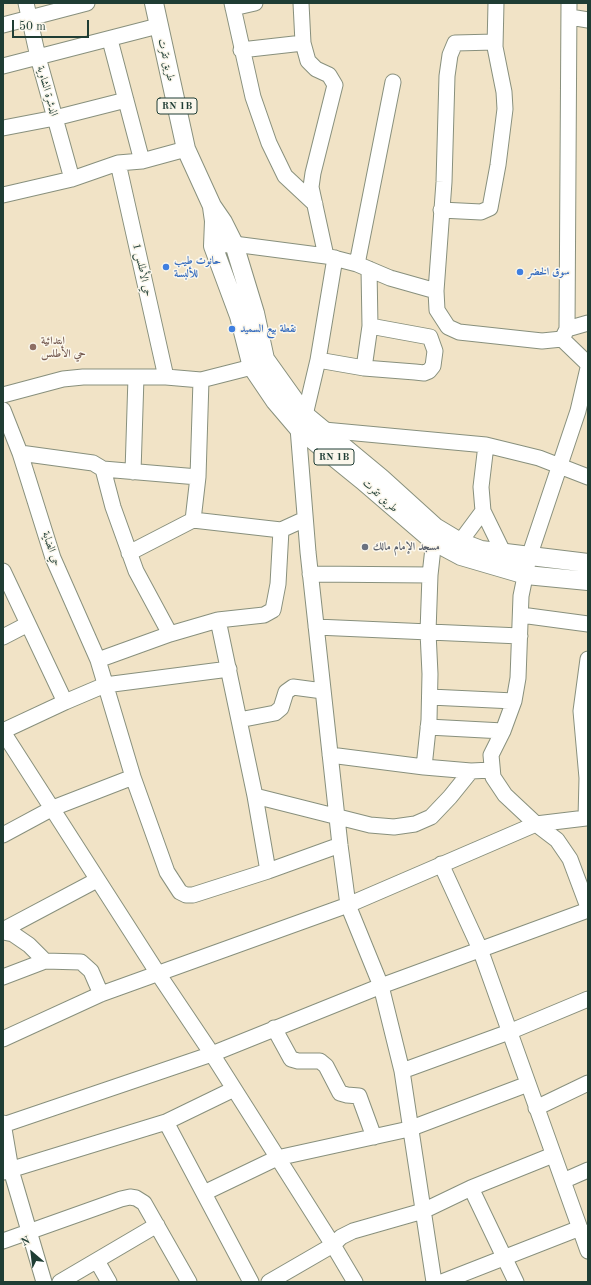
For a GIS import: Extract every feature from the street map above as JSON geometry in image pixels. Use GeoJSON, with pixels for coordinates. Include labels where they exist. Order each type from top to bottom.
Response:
{"type":"FeatureCollection","features":[{"type":"Feature","properties":{"kind":"main road","name":"طريق تقرت"},"geometry":{"type":"LineString","coordinates":[[154,3],[186,149],[212,206],[223,222],[234,244],[255,313],[258,363]]}},
{"type":"Feature","properties":{"kind":"main road","name":"طريق تقرت"},"geometry":{"type":"LineString","coordinates":[[212,206],[214,222],[213,246],[258,363],[302,422],[362,480],[461,556],[528,566],[588,581]]}},
{"type":"Feature","properties":{"kind":"main road","name":"طريق تقرت"},"geometry":{"type":"LineString","coordinates":[[302,422],[324,430],[381,478],[434,534],[481,550],[504,554],[528,566],[588,563]]}},
{"type":"Feature","properties":{"kind":"street","name":"الدشرة الشاوية"},"geometry":{"type":"LineString","coordinates":[[26,3],[38,57],[72,179]]}},
{"type":"Feature","properties":{"kind":"street"},"geometry":{"type":"LineString","coordinates":[[3,25],[87,3]]}},
{"type":"Feature","properties":{"kind":"street"},"geometry":{"type":"LineString","coordinates":[[255,3],[232,5],[241,50],[253,97],[278,164],[285,176],[315,204]]}},
{"type":"Feature","properties":{"kind":"street"},"geometry":{"type":"LineString","coordinates":[[301,3],[303,43],[308,61],[311,66],[330,75],[335,85],[313,173],[311,187],[330,257],[318,360],[302,422],[305,519],[310,574],[348,905],[381,986],[402,1071],[409,1129],[434,1282]]}},
{"type":"Feature","properties":{"kind":"street"},"geometry":{"type":"LineString","coordinates":[[441,210],[481,212],[490,208],[498,165],[504,109],[504,92],[495,42],[496,3]]}},
{"type":"Feature","properties":{"kind":"street"},"geometry":{"type":"LineString","coordinates":[[588,20],[569,10],[565,334],[588,364]]}},
{"type":"Feature","properties":{"kind":"street"},"geometry":{"type":"LineString","coordinates":[[3,66],[110,40],[158,26]]}},
{"type":"Feature","properties":{"kind":"street"},"geometry":{"type":"LineString","coordinates":[[110,40],[142,162]]}},
{"type":"Feature","properties":{"kind":"street"},"geometry":{"type":"LineString","coordinates":[[495,42],[460,42],[455,43],[452,47],[447,76],[436,291],[437,310],[442,321],[448,327],[459,332],[542,341],[565,334],[588,323]]}},
{"type":"Feature","properties":{"kind":"street"},"geometry":{"type":"LineString","coordinates":[[241,50],[303,43]]}},
{"type":"Feature","properties":{"kind":"street"},"geometry":{"type":"LineString","coordinates":[[364,368],[370,326],[363,266],[393,82]]}},
{"type":"Feature","properties":{"kind":"street"},"geometry":{"type":"LineString","coordinates":[[3,128],[54,118],[126,100]]}},
{"type":"Feature","properties":{"kind":"street"},"geometry":{"type":"LineString","coordinates":[[3,194],[72,179],[118,163],[142,162],[186,149]]}},
{"type":"Feature","properties":{"kind":"street","name":"حي الأطلس 1"},"geometry":{"type":"LineString","coordinates":[[118,163],[166,377]]}},
{"type":"Feature","properties":{"kind":"street"},"geometry":{"type":"LineString","coordinates":[[213,246],[234,244],[330,257],[363,266],[390,278],[436,291]]}},
{"type":"Feature","properties":{"kind":"street"},"geometry":{"type":"LineString","coordinates":[[318,360],[364,368],[424,373],[433,366],[435,351],[430,337],[370,326]]}},
{"type":"Feature","properties":{"kind":"street"},"geometry":{"type":"LineString","coordinates":[[3,395],[63,379],[83,377],[166,377],[201,380],[258,363]]}},
{"type":"Feature","properties":{"kind":"street"},"geometry":{"type":"LineString","coordinates":[[44,1282],[29,1231],[7,1171],[3,1125],[212,1054],[381,986],[588,909],[570,859],[557,840],[536,824],[505,795],[493,777],[491,755],[503,731],[514,701],[520,666],[521,596],[528,566],[559,467],[583,413],[588,368]]}},
{"type":"Feature","properties":{"kind":"street"},"geometry":{"type":"LineString","coordinates":[[133,472],[136,377]]}},
{"type":"Feature","properties":{"kind":"street"},"geometry":{"type":"LineString","coordinates":[[193,520],[198,477],[201,380]]}},
{"type":"Feature","properties":{"kind":"street","name":"حي الضاية"},"geometry":{"type":"LineString","coordinates":[[3,410],[20,453],[53,558],[98,660],[133,777],[167,872],[180,892],[186,895],[193,895],[268,871],[340,845]]}},
{"type":"Feature","properties":{"kind":"street"},"geometry":{"type":"LineString","coordinates":[[324,430],[486,445],[539,458],[588,477]]}},
{"type":"Feature","properties":{"kind":"street"},"geometry":{"type":"LineString","coordinates":[[486,445],[480,487],[483,511],[504,554]]}},
{"type":"Feature","properties":{"kind":"street"},"geometry":{"type":"LineString","coordinates":[[20,453],[93,462],[103,469],[198,477]]}},
{"type":"Feature","properties":{"kind":"street"},"geometry":{"type":"LineString","coordinates":[[103,469],[113,507],[136,571],[170,634]]}},
{"type":"Feature","properties":{"kind":"street"},"geometry":{"type":"LineString","coordinates":[[460,542],[483,511]]}},
{"type":"Feature","properties":{"kind":"street"},"geometry":{"type":"LineString","coordinates":[[129,553],[193,520],[281,530],[305,519]]}},
{"type":"Feature","properties":{"kind":"street"},"geometry":{"type":"LineString","coordinates":[[98,660],[170,634],[218,620],[264,615],[273,610],[278,584],[281,530]]}},
{"type":"Feature","properties":{"kind":"street"},"geometry":{"type":"LineString","coordinates":[[424,767],[430,696],[428,632],[430,575],[434,534]]}},
{"type":"Feature","properties":{"kind":"street"},"geometry":{"type":"LineString","coordinates":[[3,571],[65,702]]}},
{"type":"Feature","properties":{"kind":"street"},"geometry":{"type":"LineString","coordinates":[[310,574],[430,575]]}},
{"type":"Feature","properties":{"kind":"street"},"geometry":{"type":"LineString","coordinates":[[521,615],[588,624]]}},
{"type":"Feature","properties":{"kind":"street"},"geometry":{"type":"LineString","coordinates":[[218,620],[240,720],[268,871]]}},
{"type":"Feature","properties":{"kind":"street"},"geometry":{"type":"LineString","coordinates":[[3,637],[28,624]]}},
{"type":"Feature","properties":{"kind":"street"},"geometry":{"type":"LineString","coordinates":[[316,627],[520,636]]}},
{"type":"Feature","properties":{"kind":"street"},"geometry":{"type":"LineString","coordinates":[[3,1039],[101,994],[157,972],[348,905],[536,824],[587,821],[586,731],[581,711],[588,659]]}},
{"type":"Feature","properties":{"kind":"street"},"geometry":{"type":"LineString","coordinates":[[229,669],[105,685],[65,702],[3,732],[53,808],[97,880],[212,1054],[355,1282]]}},
{"type":"Feature","properties":{"kind":"street"},"geometry":{"type":"LineString","coordinates":[[240,720],[275,713],[281,708],[286,692],[293,687],[323,691]]}},
{"type":"Feature","properties":{"kind":"street"},"geometry":{"type":"LineString","coordinates":[[430,696],[514,701]]}},
{"type":"Feature","properties":{"kind":"street"},"geometry":{"type":"LineString","coordinates":[[428,727],[503,731]]}},
{"type":"Feature","properties":{"kind":"street"},"geometry":{"type":"LineString","coordinates":[[330,755],[424,767],[470,771],[492,770]]}},
{"type":"Feature","properties":{"kind":"street"},"geometry":{"type":"LineString","coordinates":[[255,796],[337,817],[394,828],[415,824],[431,817],[450,797],[470,771]]}},
{"type":"Feature","properties":{"kind":"street"},"geometry":{"type":"LineString","coordinates":[[3,835],[53,808],[133,777]]}},
{"type":"Feature","properties":{"kind":"street"},"geometry":{"type":"LineString","coordinates":[[441,864],[480,949],[588,1251]]}},
{"type":"Feature","properties":{"kind":"street"},"geometry":{"type":"LineString","coordinates":[[3,931],[97,880]]}},
{"type":"Feature","properties":{"kind":"street"},"geometry":{"type":"LineString","coordinates":[[3,931],[13,934],[29,945],[45,961]]}},
{"type":"Feature","properties":{"kind":"street"},"geometry":{"type":"LineString","coordinates":[[3,977],[45,961],[81,962],[91,971],[101,994]]}},
{"type":"Feature","properties":{"kind":"street"},"geometry":{"type":"LineString","coordinates":[[402,1071],[509,1032],[588,999]]}},
{"type":"Feature","properties":{"kind":"street"},"geometry":{"type":"LineString","coordinates":[[274,1028],[291,1059],[298,1061],[320,1061],[326,1066],[340,1093],[347,1096],[359,1096],[374,1137]]}},
{"type":"Feature","properties":{"kind":"street"},"geometry":{"type":"LineString","coordinates":[[536,1108],[588,1083]]}},
{"type":"Feature","properties":{"kind":"street"},"geometry":{"type":"LineString","coordinates":[[204,1193],[277,1158],[409,1129],[528,1084]]}},
{"type":"Feature","properties":{"kind":"street"},"geometry":{"type":"LineString","coordinates":[[7,1171],[166,1122],[234,1089]]}},
{"type":"Feature","properties":{"kind":"street"},"geometry":{"type":"LineString","coordinates":[[166,1122],[251,1282]]}},
{"type":"Feature","properties":{"kind":"street"},"geometry":{"type":"LineString","coordinates":[[269,1282],[333,1245],[341,1237],[353,1231],[423,1211],[470,1188],[553,1155]]}},
{"type":"Feature","properties":{"kind":"street"},"geometry":{"type":"LineString","coordinates":[[563,1181],[588,1170]]}},
{"type":"Feature","properties":{"kind":"street"},"geometry":{"type":"LineString","coordinates":[[470,1188],[516,1282]]}},
{"type":"Feature","properties":{"kind":"street"},"geometry":{"type":"LineString","coordinates":[[3,1241],[130,1197],[144,1203],[189,1282]]}},
{"type":"Feature","properties":{"kind":"street"},"geometry":{"type":"LineString","coordinates":[[60,1282],[157,1225]]}},
{"type":"Feature","properties":{"kind":"street"},"geometry":{"type":"LineString","coordinates":[[442,1282],[580,1228]]}},
{"type":"Feature","properties":{"kind":"street"},"geometry":{"type":"LineString","coordinates":[[97,1261],[109,1282]]}},
{"type":"Feature","properties":{"kind":"place","name":"حانوت طيب للألبسة"},"geometry":{"type":"Point","coordinates":[166,267]}},
{"type":"Feature","properties":{"kind":"place","name":"سوق الخضر"},"geometry":{"type":"Point","coordinates":[520,272]}},
{"type":"Feature","properties":{"kind":"place","name":"نقطة بيع السميد"},"geometry":{"type":"Point","coordinates":[232,329]}},
{"type":"Feature","properties":{"kind":"place","name":"ابتدائية حي الأطلس"},"geometry":{"type":"Point","coordinates":[33,347]}},
{"type":"Feature","properties":{"kind":"place","name":"مسجد الإمام مالك"},"geometry":{"type":"Point","coordinates":[365,547]}}]}
